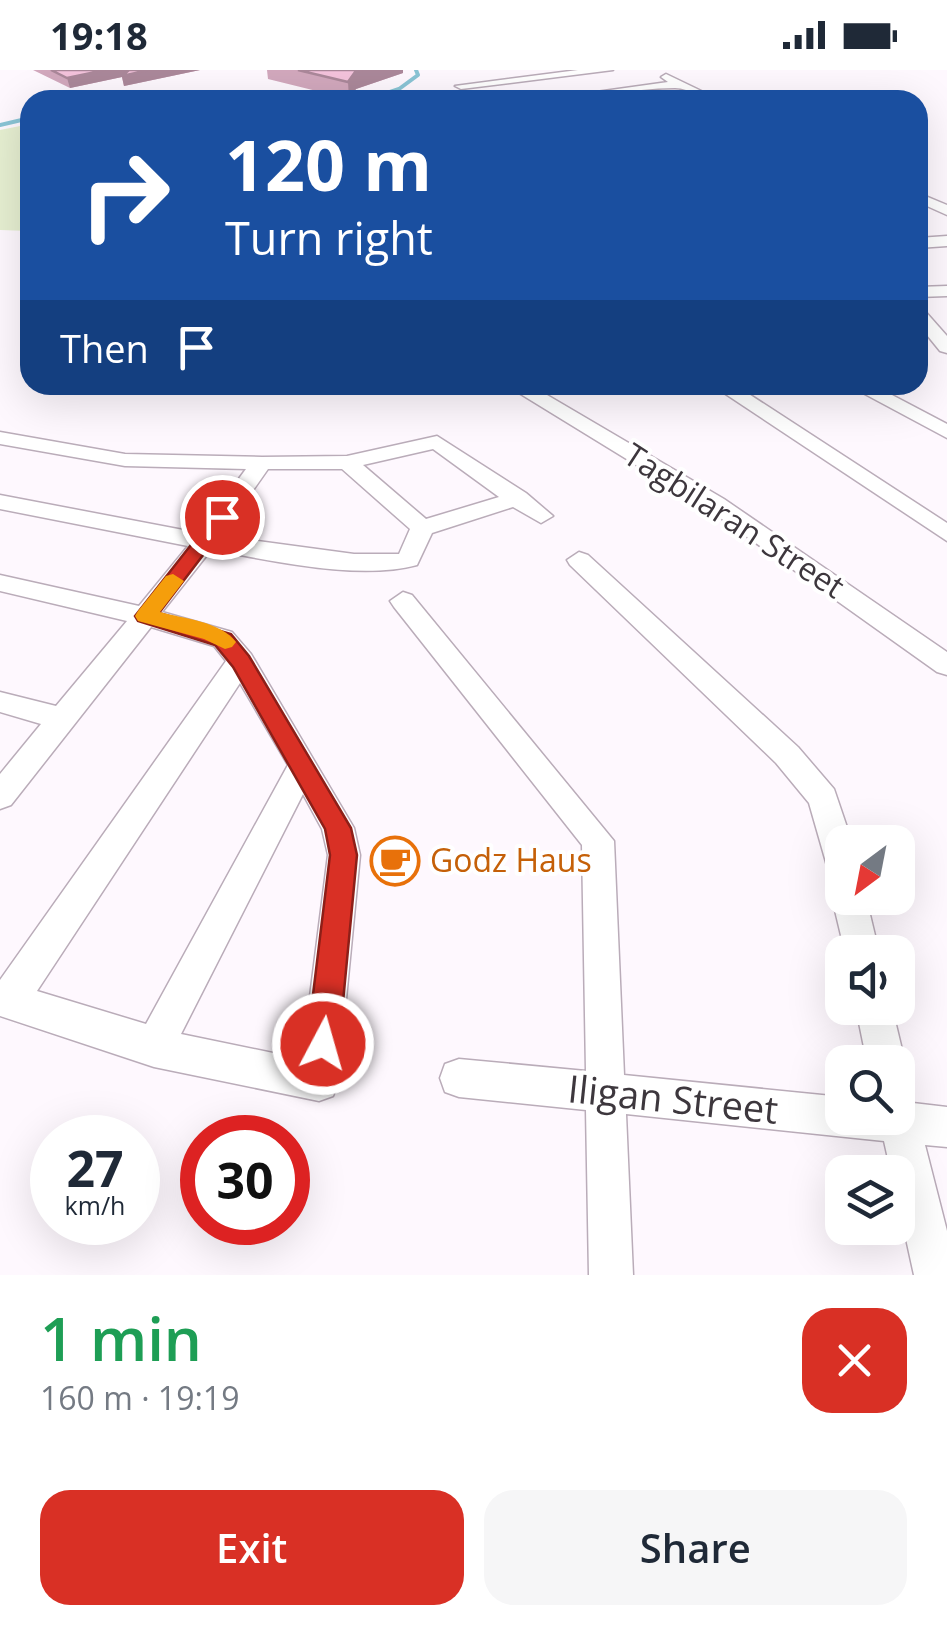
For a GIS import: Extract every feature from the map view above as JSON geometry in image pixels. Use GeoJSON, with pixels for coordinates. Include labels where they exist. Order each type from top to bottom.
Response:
{"type":"FeatureCollection","features":[{"type":"Feature","properties":{"kind":"street"},"geometry":{"type":"LineString","coordinates":[[461,86],[466,70]]}},
{"type":"Feature","properties":{"kind":"street"},"geometry":{"type":"LineString","coordinates":[[461,86],[608,70]]}},
{"type":"Feature","properties":{"kind":"street"},"geometry":{"type":"LineString","coordinates":[[652,70],[693,90]]}},
{"type":"Feature","properties":{"kind":"street"},"geometry":{"type":"LineString","coordinates":[[629,90],[680,84]]}},
{"type":"Feature","properties":{"kind":"street"},"geometry":{"type":"LineString","coordinates":[[461,86],[466,90]]}},
{"type":"Feature","properties":{"kind":"street"},"geometry":{"type":"LineString","coordinates":[[928,326],[947,348]]}},
{"type":"Feature","properties":{"kind":"street","name":"Tagbilaran Street"},"geometry":{"type":"LineString","coordinates":[[533,395],[716,504],[947,665]]}},
{"type":"Feature","properties":{"kind":"street"},"geometry":{"type":"LineString","coordinates":[[737,395],[947,534]]}},
{"type":"Feature","properties":{"kind":"street"},"geometry":{"type":"LineString","coordinates":[[877,395],[947,432]]}},
{"type":"Feature","properties":{"kind":"street"},"geometry":{"type":"LineString","coordinates":[[0,438],[125,460],[262,464],[348,462],[437,442],[541,516]]}},
{"type":"Feature","properties":{"kind":"street"},"geometry":{"type":"LineString","coordinates":[[348,462],[422,528]]}},
{"type":"Feature","properties":{"kind":"street"},"geometry":{"type":"LineString","coordinates":[[0,796],[262,464]]}},
{"type":"Feature","properties":{"kind":"street"},"geometry":{"type":"LineString","coordinates":[[0,502],[202,544],[392,564],[408,560],[422,528],[518,498]]}},
{"type":"Feature","properties":{"kind":"street"},"geometry":{"type":"LineString","coordinates":[[579,560],[788,755],[823,798],[831,825]]}},
{"type":"Feature","properties":{"kind":"street"},"geometry":{"type":"LineString","coordinates":[[0,583],[211,633],[223,639],[241,661],[338,828],[344,855],[319,1082],[154,1048],[4,1000],[241,661]]}},
{"type":"Feature","properties":{"kind":"street"},"geometry":{"type":"LineString","coordinates":[[404,602],[598,840],[611,1275]]}},
{"type":"Feature","properties":{"kind":"street"},"geometry":{"type":"LineString","coordinates":[[0,702],[62,719]]}},
{"type":"Feature","properties":{"kind":"street"},"geometry":{"type":"LineString","coordinates":[[154,1048],[303,765]]}},
{"type":"Feature","properties":{"kind":"street","name":"Iligan Street"},"geometry":{"type":"LineString","coordinates":[[459,1078],[825,1113]]}},
{"type":"Feature","properties":{"kind":"street","name":"Iligan Street"},"geometry":{"type":"LineString","coordinates":[[915,1123],[947,1128]]}},
{"type":"Feature","properties":{"kind":"street"},"geometry":{"type":"LineString","coordinates":[[902,1135],[936,1275]]}},
{"type":"Feature","properties":{"kind":"green space"},"geometry":{"type":"Polygon","coordinates":[[[20,126],[20,231],[0,230],[0,130],[20,126]]]}},
{"type":"Feature","properties":{"kind":"building"},"geometry":{"type":"Polygon","coordinates":[[[51,70],[105,70],[67,78],[51,70]]]}},
{"type":"Feature","properties":{"kind":"building"},"geometry":{"type":"Polygon","coordinates":[[[298,70],[362,70],[355,72],[348,82],[298,70]]]}},
{"type":"Feature","properties":{"kind":"waterway"},"geometry":{"type":"LineString","coordinates":[[396,90],[418,75],[416,70]]}},
{"type":"Feature","properties":{"kind":"waterway"},"geometry":{"type":"LineString","coordinates":[[0,125],[20,120]]}},
{"type":"Feature","properties":{"kind":"slow traffic"},"geometry":{"type":"LineString","coordinates":[[173,581],[145,616],[211,633],[225,642]]}},
{"type":"Feature","properties":{"kind":"place","name":"Godz Haus"},"geometry":{"type":"Point","coordinates":[395,861]}},
{"type":"Feature","properties":{"kind":"route"},"geometry":{"type":"LineString","coordinates":[[222,517],[145,616],[223,639],[241,661],[338,828],[344,855],[323,1044]]}}]}
